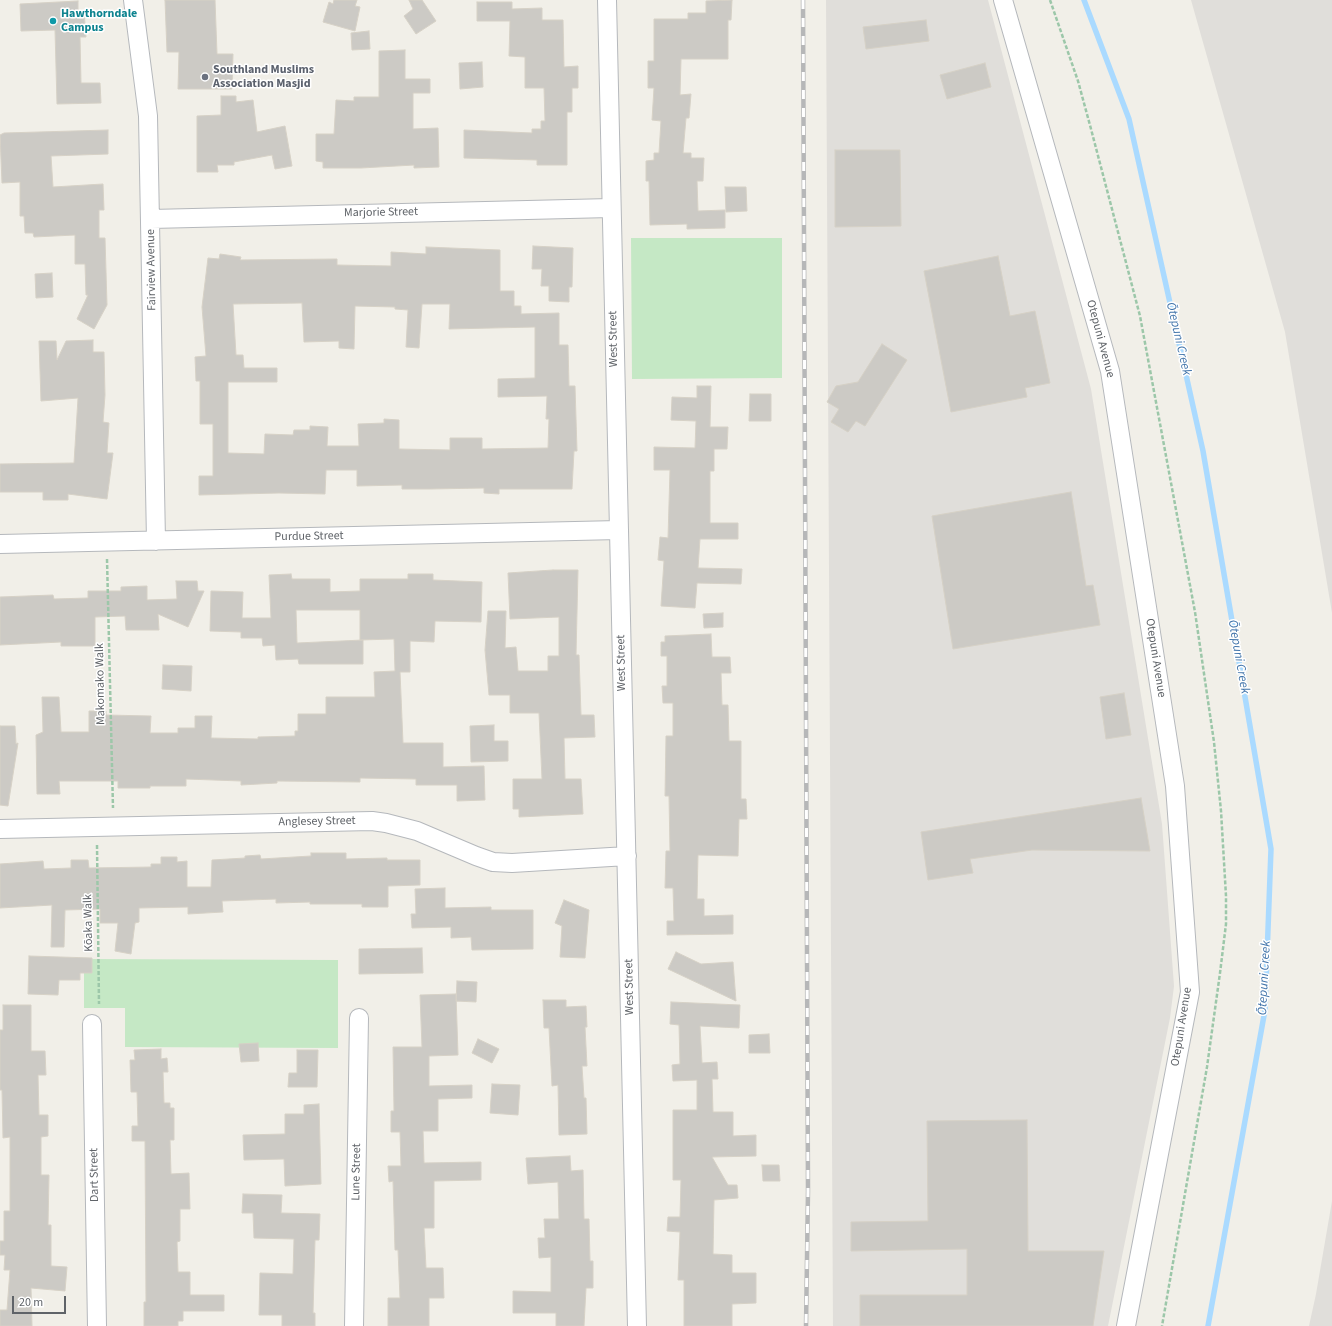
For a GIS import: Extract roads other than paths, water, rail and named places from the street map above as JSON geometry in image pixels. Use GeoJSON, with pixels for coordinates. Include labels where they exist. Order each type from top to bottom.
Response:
{"type":"FeatureCollection","features":[{"type":"Feature","properties":{"kind":"street","name":"Fairview Avenue"},"geometry":{"type":"LineString","coordinates":[[133,0],[148,116],[156,541]]}},
{"type":"Feature","properties":{"kind":"street","name":"West Street"},"geometry":{"type":"LineString","coordinates":[[607,0],[638,1326]]}},
{"type":"Feature","properties":{"kind":"street","name":"Otepuni Avenue"},"geometry":{"type":"LineString","coordinates":[[1002,0],[1110,371],[1176,786],[1190,992],[1126,1326]]}},
{"type":"Feature","properties":{"kind":"street","name":"Marjorie Street"},"geometry":{"type":"LineString","coordinates":[[151,219],[611,208]]}},
{"type":"Feature","properties":{"kind":"street","name":"Purdue Street"},"geometry":{"type":"LineString","coordinates":[[0,544],[619,530]]}},
{"type":"Feature","properties":{"kind":"street","name":"Anglesey Street"},"geometry":{"type":"LineString","coordinates":[[0,829],[372,821],[416,831],[494,862],[512,863],[628,856]]}},
{"type":"Feature","properties":{"kind":"street","name":"Lune Street"},"geometry":{"type":"LineString","coordinates":[[354,1326],[359,1018]]}},
{"type":"Feature","properties":{"kind":"street","name":"Dart Street"},"geometry":{"type":"LineString","coordinates":[[92,1024],[97,1326]]}},
{"type":"Feature","properties":{"kind":"waterway","name":"Ōtepuni Creek"},"geometry":{"type":"LineString","coordinates":[[1084,0],[1129,119],[1203,451],[1271,849],[1265,1010],[1208,1326]]}},
{"type":"Feature","properties":{"kind":"railway"},"geometry":{"type":"LineString","coordinates":[[803,0],[808,1191],[806,1326]]}},
{"type":"Feature","properties":{"kind":"place","name":"Hawthorndale Campus"},"geometry":{"type":"Point","coordinates":[53,21]}},
{"type":"Feature","properties":{"kind":"place","name":"Southland Muslims Association Masjid"},"geometry":{"type":"Point","coordinates":[205,77]}}]}
